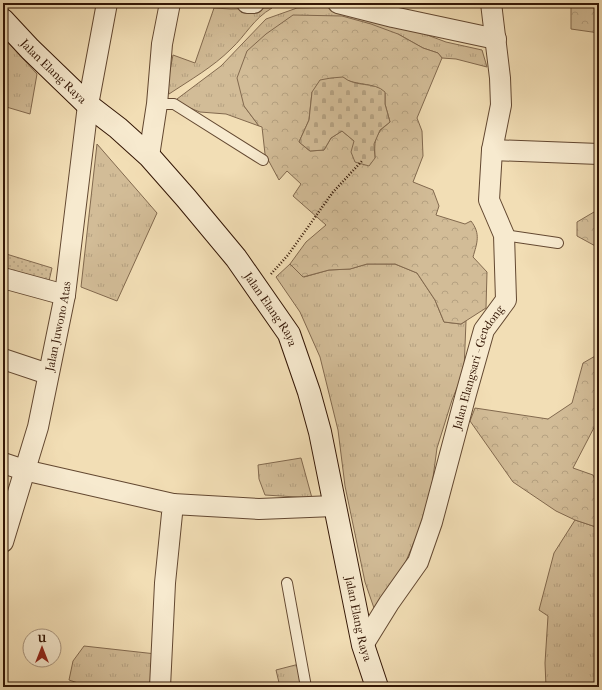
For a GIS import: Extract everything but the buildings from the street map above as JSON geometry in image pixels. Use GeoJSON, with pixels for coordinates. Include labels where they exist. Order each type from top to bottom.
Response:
{"type":"FeatureCollection","features":[{"type":"Feature","properties":{"kind":"main road","name":"Jalan Elang Raya"},"geometry":{"type":"LineString","coordinates":[[3,20],[30,49],[88,105],[118,128],[149,156],[236,258],[289,334],[320,432],[363,645],[377,687]]}},
{"type":"Feature","properties":{"kind":"street","name":"Jalan Juwono Atas"},"geometry":{"type":"LineString","coordinates":[[3,542],[38,427],[65,295],[88,105],[107,3]]}},
{"type":"Feature","properties":{"kind":"street"},"geometry":{"type":"LineString","coordinates":[[149,156],[157,104],[162,44],[170,3]]}},
{"type":"Feature","properties":{"kind":"street"},"geometry":{"type":"LineString","coordinates":[[247,3],[254,3]]}},
{"type":"Feature","properties":{"kind":"street"},"geometry":{"type":"LineString","coordinates":[[338,3],[393,17],[496,39]]}},
{"type":"Feature","properties":{"kind":"street","name":"Jalan Elangsari - Gendong"},"geometry":{"type":"LineString","coordinates":[[363,645],[389,603],[418,562],[430,529],[484,330],[506,300],[504,235],[489,200],[492,150],[501,105],[500,78],[491,3]]}},
{"type":"Feature","properties":{"kind":"street"},"geometry":{"type":"LineString","coordinates":[[492,150],[599,154]]}},
{"type":"Feature","properties":{"kind":"street"},"geometry":{"type":"LineString","coordinates":[[3,278],[65,295]]}},
{"type":"Feature","properties":{"kind":"street"},"geometry":{"type":"LineString","coordinates":[[3,359],[48,374]]}},
{"type":"Feature","properties":{"kind":"street"},"geometry":{"type":"LineString","coordinates":[[3,464],[173,504],[259,509],[334,506]]}},
{"type":"Feature","properties":{"kind":"street"},"geometry":{"type":"LineString","coordinates":[[160,687],[165,583],[173,504]]}},
{"type":"Feature","properties":{"kind":"lane"},"geometry":{"type":"LineString","coordinates":[[157,104],[174,104],[263,160]]}},
{"type":"Feature","properties":{"kind":"lane"},"geometry":{"type":"LineString","coordinates":[[504,235],[558,243]]}},
{"type":"Feature","properties":{"kind":"lane"},"geometry":{"type":"LineString","coordinates":[[287,583],[306,687]]}},
{"type":"Feature","properties":{"kind":"path"},"geometry":{"type":"LineString","coordinates":[[257,289],[288,255],[333,192],[362,161]]}},
{"type":"Feature","properties":{"kind":"green space"},"geometry":{"type":"Polygon","coordinates":[[[571,6],[599,8],[599,33],[571,29],[571,6]]]}},
{"type":"Feature","properties":{"kind":"green space"},"geometry":{"type":"Polygon","coordinates":[[[335,7],[387,20],[446,42],[482,50],[487,67],[456,59],[442,58],[438,53],[423,48],[398,34],[244,106],[259,126],[226,114],[200,112],[180,104],[177,99],[221,66],[266,19],[297,8],[335,7]]]}},
{"type":"Feature","properties":{"kind":"green space"},"geometry":{"type":"Polygon","coordinates":[[[214,8],[272,8],[265,12],[236,44],[217,62],[169,94],[167,86],[173,55],[195,63],[214,8]]]}},
{"type":"Feature","properties":{"kind":"green space"},"geometry":{"type":"Polygon","coordinates":[[[293,15],[342,16],[371,24],[398,34],[423,48],[438,53],[442,58],[417,118],[422,131],[423,156],[413,182],[433,190],[439,206],[436,215],[465,224],[471,221],[474,226],[477,239],[473,257],[487,272],[486,308],[461,324],[444,322],[435,300],[417,273],[395,264],[367,264],[350,269],[329,270],[303,277],[290,264],[306,242],[326,225],[293,196],[301,184],[287,171],[279,180],[265,154],[262,127],[259,126],[244,106],[237,78],[247,51],[266,34],[293,15]],[[346,80],[312,92],[309,120],[299,142],[310,151],[324,150],[331,138],[342,131],[375,158],[376,137],[390,122],[385,104],[385,93],[377,87],[346,80]]]}},
{"type":"Feature","properties":{"kind":"green space"},"geometry":{"type":"Polygon","coordinates":[[[3,37],[37,74],[30,114],[3,106],[3,37]]]}},
{"type":"Feature","properties":{"kind":"green space"},"geometry":{"type":"Polygon","coordinates":[[[343,77],[354,82],[376,87],[385,92],[385,104],[390,122],[380,130],[374,144],[375,158],[369,166],[355,162],[351,152],[354,141],[342,131],[331,138],[324,150],[310,151],[299,142],[309,120],[312,92],[320,80],[343,77]]]}},
{"type":"Feature","properties":{"kind":"green space"},"geometry":{"type":"Polygon","coordinates":[[[97,144],[157,213],[117,301],[81,287],[97,144]]]}},
{"type":"Feature","properties":{"kind":"green space"},"geometry":{"type":"Polygon","coordinates":[[[594,212],[599,212],[599,248],[577,236],[577,222],[594,212]]]}},
{"type":"Feature","properties":{"kind":"green space"},"geometry":{"type":"Polygon","coordinates":[[[3,253],[52,268],[49,281],[3,268],[3,253]]]}},
{"type":"Feature","properties":{"kind":"green space"},"geometry":{"type":"Polygon","coordinates":[[[290,264],[304,277],[329,270],[350,269],[367,264],[395,264],[417,273],[435,300],[444,322],[461,324],[466,321],[464,371],[452,400],[437,448],[429,507],[406,561],[375,611],[365,582],[345,486],[338,430],[320,357],[300,312],[276,277],[290,264]]]}},
{"type":"Feature","properties":{"kind":"green space"},"geometry":{"type":"Polygon","coordinates":[[[599,347],[599,418],[573,468],[593,475],[599,489],[599,528],[575,520],[556,511],[513,482],[470,421],[475,408],[548,419],[572,403],[583,363],[597,355],[599,347]]]}},
{"type":"Feature","properties":{"kind":"green space"},"geometry":{"type":"Polygon","coordinates":[[[301,458],[312,498],[265,495],[259,479],[258,465],[301,458]]]}},
{"type":"Feature","properties":{"kind":"green space"},"geometry":{"type":"Polygon","coordinates":[[[575,520],[599,528],[599,687],[546,687],[545,663],[548,616],[539,610],[554,553],[575,520]]]}},
{"type":"Feature","properties":{"kind":"green space"},"geometry":{"type":"Polygon","coordinates":[[[84,646],[156,654],[157,687],[90,687],[69,680],[73,661],[84,646]]]}},
{"type":"Feature","properties":{"kind":"green space"},"geometry":{"type":"Polygon","coordinates":[[[303,663],[307,687],[280,687],[276,670],[303,663]]]}}]}
